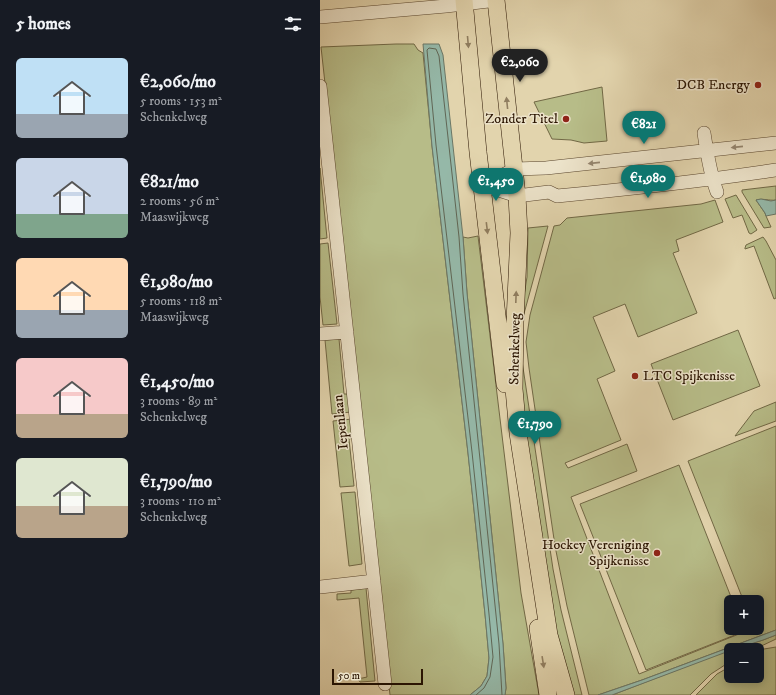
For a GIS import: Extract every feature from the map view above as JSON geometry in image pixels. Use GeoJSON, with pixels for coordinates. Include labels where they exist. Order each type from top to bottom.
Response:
{"type":"FeatureCollection","features":[{"type":"Feature","properties":{"kind":"main road","name":"Schenkelweg"},"geometry":{"type":"LineString","coordinates":[[497,0],[515,169],[519,233],[514,389],[518,433],[549,635],[566,695]]}},
{"type":"Feature","properties":{"kind":"main road","name":"Schenkelweg"},"geometry":{"type":"LineString","coordinates":[[464,2],[478,152],[483,185],[510,434],[523,532],[548,695]]}},
{"type":"Feature","properties":{"kind":"street"},"geometry":{"type":"LineString","coordinates":[[320,17],[497,0]]}},
{"type":"Feature","properties":{"kind":"street","name":"Iepenlaan"},"geometry":{"type":"LineString","coordinates":[[320,86],[324,162],[347,332],[385,684]]}},
{"type":"Feature","properties":{"kind":"street"},"geometry":{"type":"LineString","coordinates":[[704,133],[712,180],[717,192]]}},
{"type":"Feature","properties":{"kind":"street"},"geometry":{"type":"LineString","coordinates":[[483,185],[515,169],[546,168],[776,142]]}},
{"type":"Feature","properties":{"kind":"street"},"geometry":{"type":"LineString","coordinates":[[483,185],[517,196],[549,192],[557,196],[712,180],[776,170]]}},
{"type":"Feature","properties":{"kind":"street"},"geometry":{"type":"LineString","coordinates":[[320,334],[347,332]]}},
{"type":"Feature","properties":{"kind":"street"},"geometry":{"type":"LineString","coordinates":[[320,587],[374,581]]}},
{"type":"Feature","properties":{"kind":"green space"},"geometry":{"type":"Polygon","coordinates":[[[414,44],[418,50],[423,53],[432,146],[468,453],[489,658],[487,676],[481,686],[470,695],[390,695],[321,47],[414,44]]]}},
{"type":"Feature","properties":{"kind":"green space"},"geometry":{"type":"Polygon","coordinates":[[[602,87],[607,141],[584,143],[571,140],[552,139],[534,102],[602,87]]]}},
{"type":"Feature","properties":{"kind":"green space"},"geometry":{"type":"Polygon","coordinates":[[[320,168],[327,238],[320,239],[320,168]]]}},
{"type":"Feature","properties":{"kind":"green space"},"geometry":{"type":"Polygon","coordinates":[[[776,186],[776,200],[756,200],[765,213],[771,227],[764,228],[742,190],[776,186]]]}},
{"type":"Feature","properties":{"kind":"green space"},"geometry":{"type":"Polygon","coordinates":[[[736,195],[757,230],[751,234],[749,233],[742,215],[733,218],[725,199],[736,195]]]}},
{"type":"Feature","properties":{"kind":"green space"},"geometry":{"type":"Polygon","coordinates":[[[715,200],[723,222],[676,240],[679,251],[673,253],[697,313],[638,337],[625,304],[593,317],[615,371],[597,379],[621,440],[565,463],[568,468],[627,444],[637,471],[571,497],[639,674],[736,635],[763,635],[741,643],[724,643],[724,649],[598,695],[589,695],[567,606],[555,546],[526,342],[530,315],[554,226],[560,225],[567,218],[701,204],[715,200]]]}},
{"type":"Feature","properties":{"kind":"green space"},"geometry":{"type":"Polygon","coordinates":[[[548,226],[522,321],[521,354],[553,569],[561,610],[582,695],[570,695],[554,634],[519,416],[518,333],[527,277],[528,228],[548,226]]]}},
{"type":"Feature","properties":{"kind":"green space"},"geometry":{"type":"Polygon","coordinates":[[[478,236],[521,593],[539,695],[505,695],[506,688],[503,644],[467,293],[463,237],[468,238],[478,236]]]}},
{"type":"Feature","properties":{"kind":"green space"},"geometry":{"type":"Polygon","coordinates":[[[763,237],[776,260],[776,298],[774,299],[754,246],[745,249],[746,245],[763,237]]]}},
{"type":"Feature","properties":{"kind":"green space"},"geometry":{"type":"Polygon","coordinates":[[[328,243],[337,324],[323,325],[320,297],[320,244],[328,243]]]}},
{"type":"Feature","properties":{"kind":"green space"},"geometry":{"type":"Polygon","coordinates":[[[738,330],[760,386],[673,420],[651,364],[738,330]]]}},
{"type":"Feature","properties":{"kind":"green space"},"geometry":{"type":"Polygon","coordinates":[[[339,339],[344,394],[349,394],[351,412],[332,414],[325,340],[339,339]]]}},
{"type":"Feature","properties":{"kind":"green space"},"geometry":{"type":"Polygon","coordinates":[[[776,402],[776,421],[735,436],[754,411],[776,402]]]}},
{"type":"Feature","properties":{"kind":"green space"},"geometry":{"type":"Polygon","coordinates":[[[352,419],[353,438],[349,439],[354,486],[340,487],[333,421],[352,419]]]}},
{"type":"Feature","properties":{"kind":"green space"},"geometry":{"type":"Polygon","coordinates":[[[776,426],[776,630],[764,634],[764,595],[741,595],[688,461],[776,426]]]}},
{"type":"Feature","properties":{"kind":"green space","name":"Hockey Vereniging Spijkenisse"},"geometry":{"type":"Polygon","coordinates":[[[679,465],[730,595],[724,595],[724,635],[735,635],[646,670],[580,504],[679,465]]]}},
{"type":"Feature","properties":{"kind":"green space"},"geometry":{"type":"Polygon","coordinates":[[[355,492],[362,564],[349,566],[341,493],[355,492]]]}},
{"type":"Feature","properties":{"kind":"green space"},"geometry":{"type":"Polygon","coordinates":[[[366,588],[375,681],[360,682],[358,679],[367,677],[359,598],[337,600],[337,594],[351,593],[351,590],[366,588]]]}},
{"type":"Feature","properties":{"kind":"green space"},"geometry":{"type":"Polygon","coordinates":[[[776,635],[776,639],[764,645],[764,643],[753,643],[776,635]]]}},
{"type":"Feature","properties":{"kind":"green space"},"geometry":{"type":"Polygon","coordinates":[[[776,647],[776,695],[696,695],[717,674],[724,670],[724,683],[764,683],[764,649],[776,647]]]}},
{"type":"Feature","properties":{"kind":"green space"},"geometry":{"type":"Polygon","coordinates":[[[724,652],[724,666],[711,674],[690,695],[612,695],[724,652]]]}},
{"type":"Feature","properties":{"kind":"water"},"geometry":{"type":"Polygon","coordinates":[[[423,44],[439,44],[443,55],[463,237],[467,293],[503,644],[506,688],[505,695],[470,695],[481,686],[487,676],[489,658],[468,453],[432,146],[423,44]]]}},
{"type":"Feature","properties":{"kind":"water"},"geometry":{"type":"Polygon","coordinates":[[[761,199],[771,201],[776,200],[776,214],[766,216],[756,200],[761,199]]]}},
{"type":"Feature","properties":{"kind":"water"},"geometry":{"type":"Polygon","coordinates":[[[776,630],[776,635],[763,640],[754,643],[741,643],[764,635],[776,630]]]}},
{"type":"Feature","properties":{"kind":"water"},"geometry":{"type":"Polygon","coordinates":[[[724,649],[724,653],[612,695],[598,695],[724,649]]]}},
{"type":"Feature","properties":{"kind":"place","name":"DCB Energy"},"geometry":{"type":"Point","coordinates":[758,85]}},
{"type":"Feature","properties":{"kind":"place","name":"Zonder Titel"},"geometry":{"type":"Point","coordinates":[566,119]}},
{"type":"Feature","properties":{"kind":"place","name":"LTC Spijkenisse"},"geometry":{"type":"Point","coordinates":[635,376]}},
{"type":"Feature","properties":{"kind":"place","name":"Hockey Vereniging Spijkenisse"},"geometry":{"type":"Point","coordinates":[657,553]}}]}
